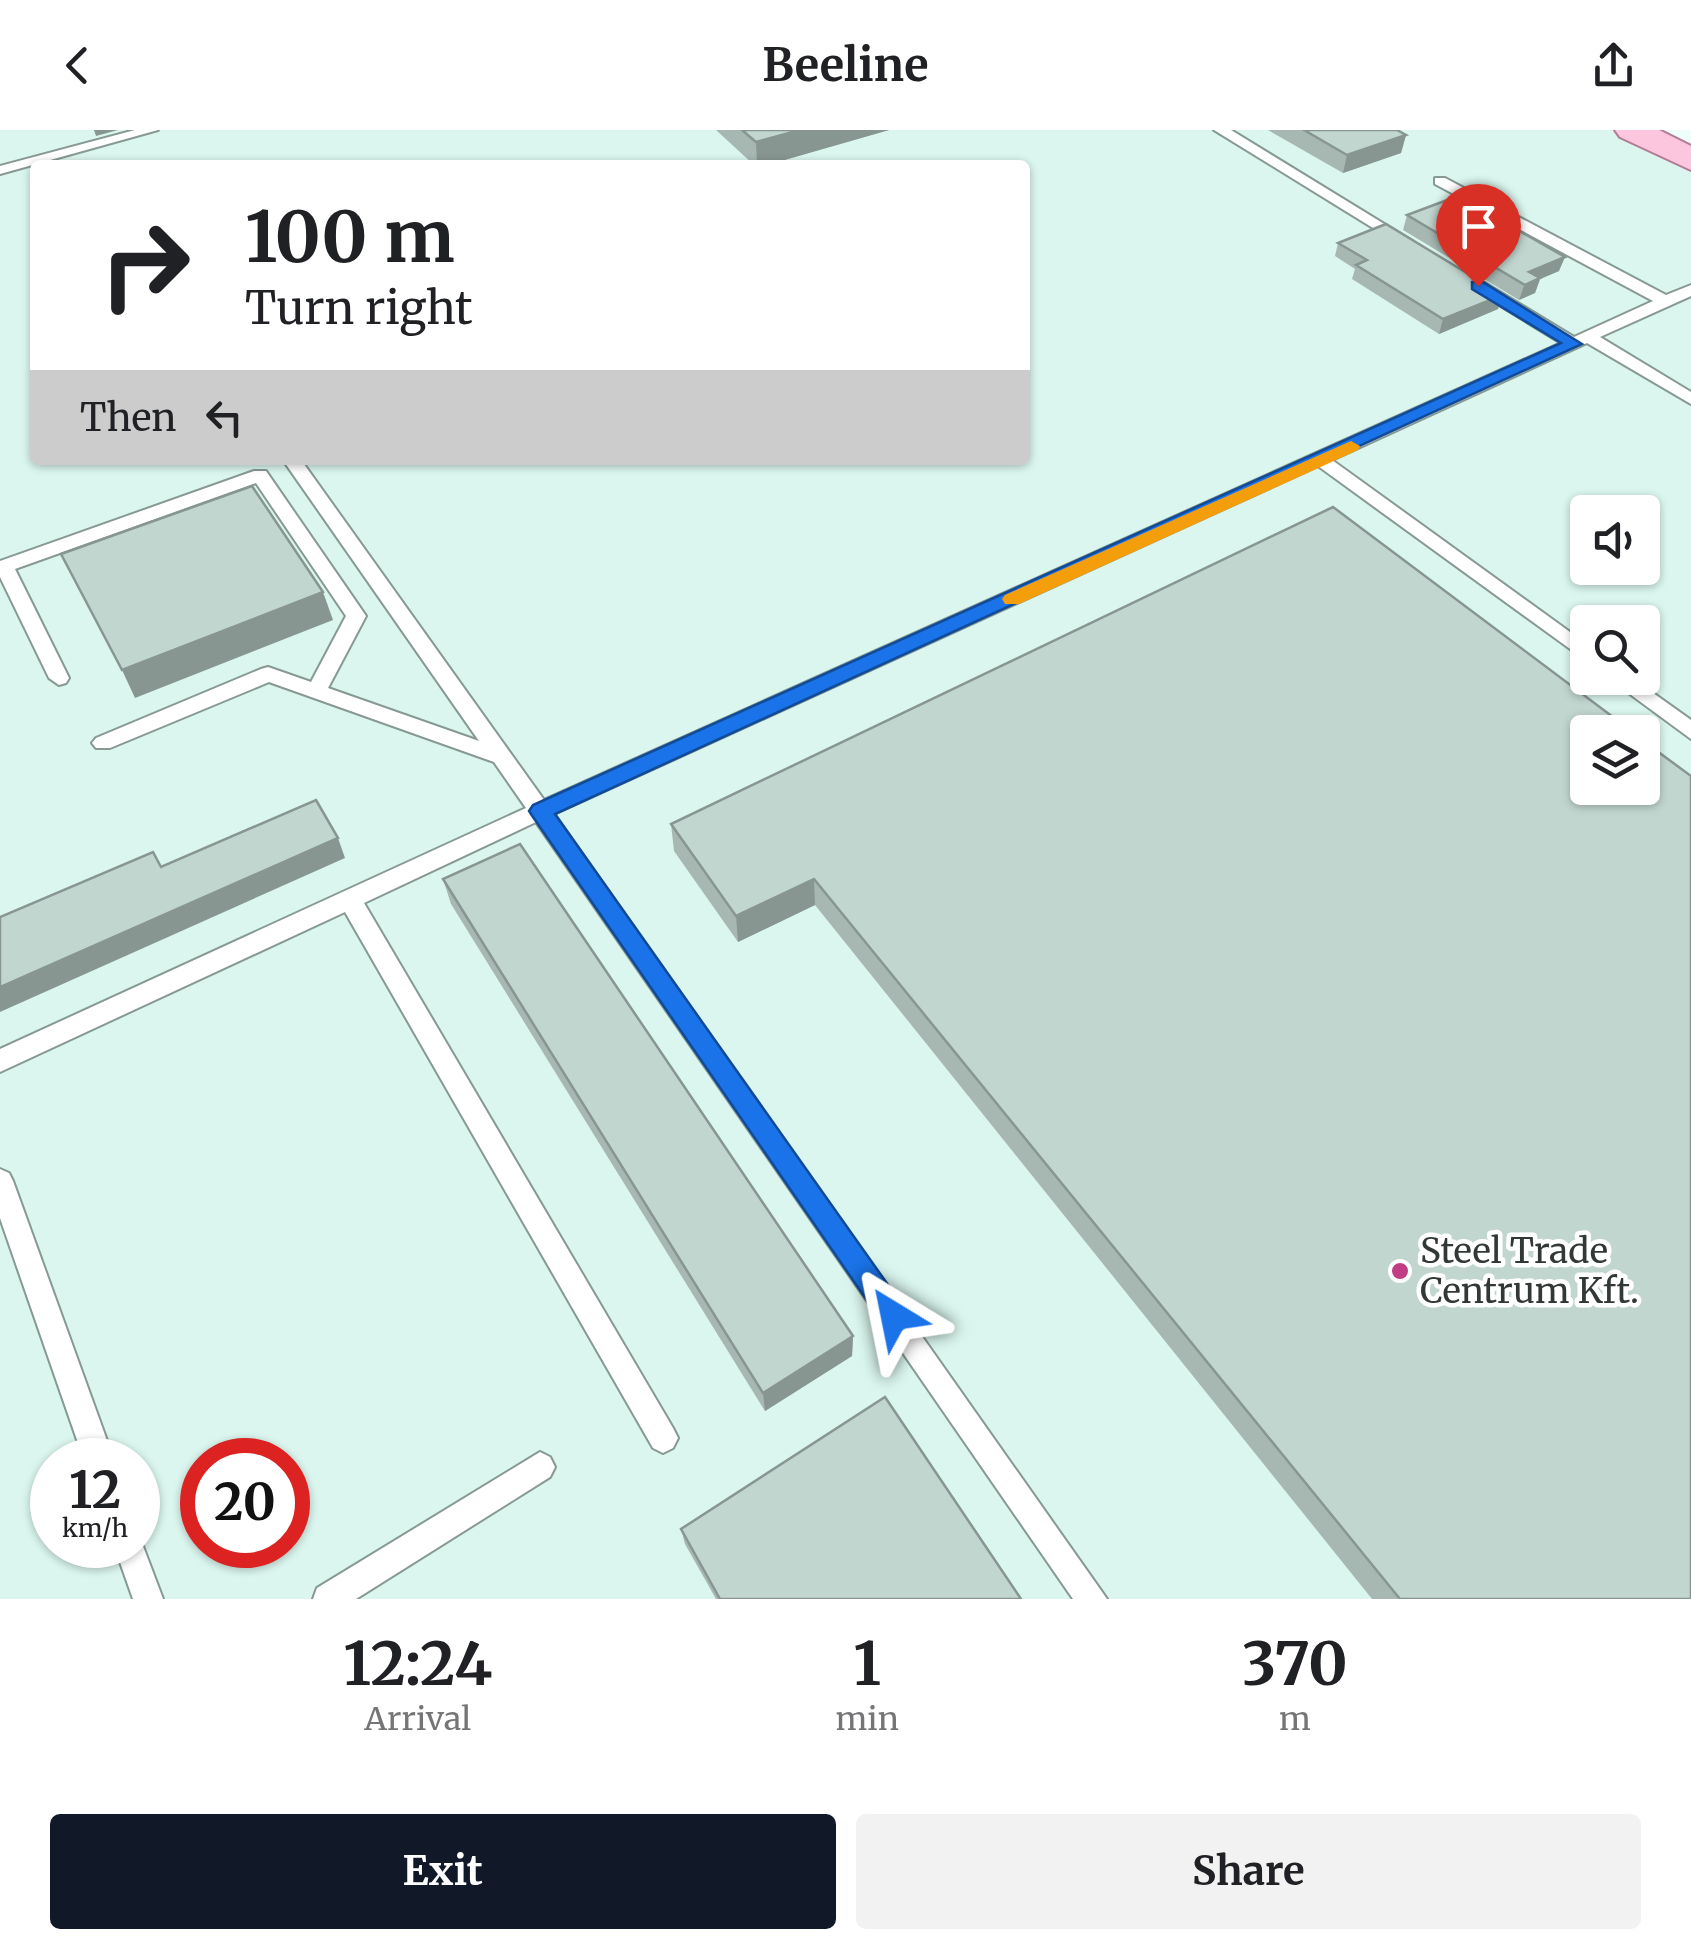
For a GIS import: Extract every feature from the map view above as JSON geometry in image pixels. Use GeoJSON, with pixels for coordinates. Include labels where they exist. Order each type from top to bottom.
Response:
{"type":"FeatureCollection","features":[{"type":"Feature","properties":{"kind":"main road"},"geometry":{"type":"LineString","coordinates":[[1632,130],[1691,159]]}},
{"type":"Feature","properties":{"kind":"lane"},"geometry":{"type":"LineString","coordinates":[[38,160],[151,130]]}},
{"type":"Feature","properties":{"kind":"lane"},"geometry":{"type":"LineString","coordinates":[[1220,130],[1422,252]]}},
{"type":"Feature","properties":{"kind":"lane"},"geometry":{"type":"LineString","coordinates":[[0,170],[30,162]]}},
{"type":"Feature","properties":{"kind":"lane"},"geometry":{"type":"LineString","coordinates":[[1440,181],[1666,302]]}},
{"type":"Feature","properties":{"kind":"lane"},"geometry":{"type":"LineString","coordinates":[[1456,272],[1691,399]]}},
{"type":"Feature","properties":{"kind":"lane"},"geometry":{"type":"LineString","coordinates":[[0,1062],[540,811],[1691,290]]}},
{"type":"Feature","properties":{"kind":"lane"},"geometry":{"type":"LineString","coordinates":[[1321,460],[1570,642]]}},
{"type":"Feature","properties":{"kind":"lane"},"geometry":{"type":"LineString","coordinates":[[296,465],[1092,1599]]}},
{"type":"Feature","properties":{"kind":"lane"},"geometry":{"type":"LineString","coordinates":[[59,678],[4,566],[260,475],[356,616],[316,691]]}},
{"type":"Feature","properties":{"kind":"lane"},"geometry":{"type":"LineString","coordinates":[[103,743],[268,674],[502,757]]}},
{"type":"Feature","properties":{"kind":"lane"},"geometry":{"type":"LineString","coordinates":[[1641,695],[1691,731]]}},
{"type":"Feature","properties":{"kind":"lane"},"geometry":{"type":"LineString","coordinates":[[350,900],[663,1438]]}},
{"type":"Feature","properties":{"kind":"lane"},"geometry":{"type":"LineString","coordinates":[[0,1181],[91,1438]]}},
{"type":"Feature","properties":{"kind":"lane"},"geometry":{"type":"LineString","coordinates":[[328,1599],[540,1467]]}},
{"type":"Feature","properties":{"kind":"lane"},"geometry":{"type":"LineString","coordinates":[[137,1568],[148,1599]]}},
{"type":"Feature","properties":{"kind":"shaded area"},"geometry":{"type":"Polygon","coordinates":[[[0,130],[1662,130],[1691,144],[1691,1599],[0,1599],[0,130]]]}},
{"type":"Feature","properties":{"kind":"building"},"geometry":{"type":"Polygon","coordinates":[[[742,130],[800,130],[756,142],[742,130]]]}},
{"type":"Feature","properties":{"kind":"building"},"geometry":{"type":"Polygon","coordinates":[[[1304,130],[1397,130],[1406,135],[1347,155],[1304,130]]]}},
{"type":"Feature","properties":{"kind":"building"},"geometry":{"type":"Polygon","coordinates":[[[1458,196],[1565,257],[1529,272],[1540,278],[1525,285],[1407,215],[1458,196]]]}},
{"type":"Feature","properties":{"kind":"building"},"geometry":{"type":"Polygon","coordinates":[[[1386,224],[1503,295],[1443,319],[1356,265],[1367,260],[1338,243],[1386,224]]]}},
{"type":"Feature","properties":{"kind":"building"},"geometry":{"type":"Polygon","coordinates":[[[252,486],[323,592],[122,670],[61,554],[252,486]]]}},
{"type":"Feature","properties":{"kind":"building","name":"Steel Trade Centrum Kft."},"geometry":{"type":"Polygon","coordinates":[[[1333,507],[1570,685],[1570,695],[1584,695],[1610,715],[1570,715],[1570,805],[1660,805],[1660,753],[1691,776],[1691,1599],[1400,1599],[814,879],[736,916],[671,824],[1333,507]]]}},
{"type":"Feature","properties":{"kind":"building"},"geometry":{"type":"Polygon","coordinates":[[[316,800],[338,838],[0,987],[0,917],[153,852],[161,867],[316,800]]]}},
{"type":"Feature","properties":{"kind":"building"},"geometry":{"type":"Polygon","coordinates":[[[520,844],[853,1336],[763,1393],[443,879],[520,844]]]}},
{"type":"Feature","properties":{"kind":"building"},"geometry":{"type":"Polygon","coordinates":[[[885,1397],[1021,1599],[720,1599],[681,1529],[885,1397]]]}},
{"type":"Feature","properties":{"kind":"slow traffic"},"geometry":{"type":"LineString","coordinates":[[1012,599],[1351,446]]}},
{"type":"Feature","properties":{"kind":"place","name":"Steel Trade Centrum Kft."},"geometry":{"type":"Point","coordinates":[1400,1271]}},
{"type":"Feature","properties":{"kind":"route"},"geometry":{"type":"LineString","coordinates":[[894,1316],[540,811],[1574,344],[1478,286]]}}]}
